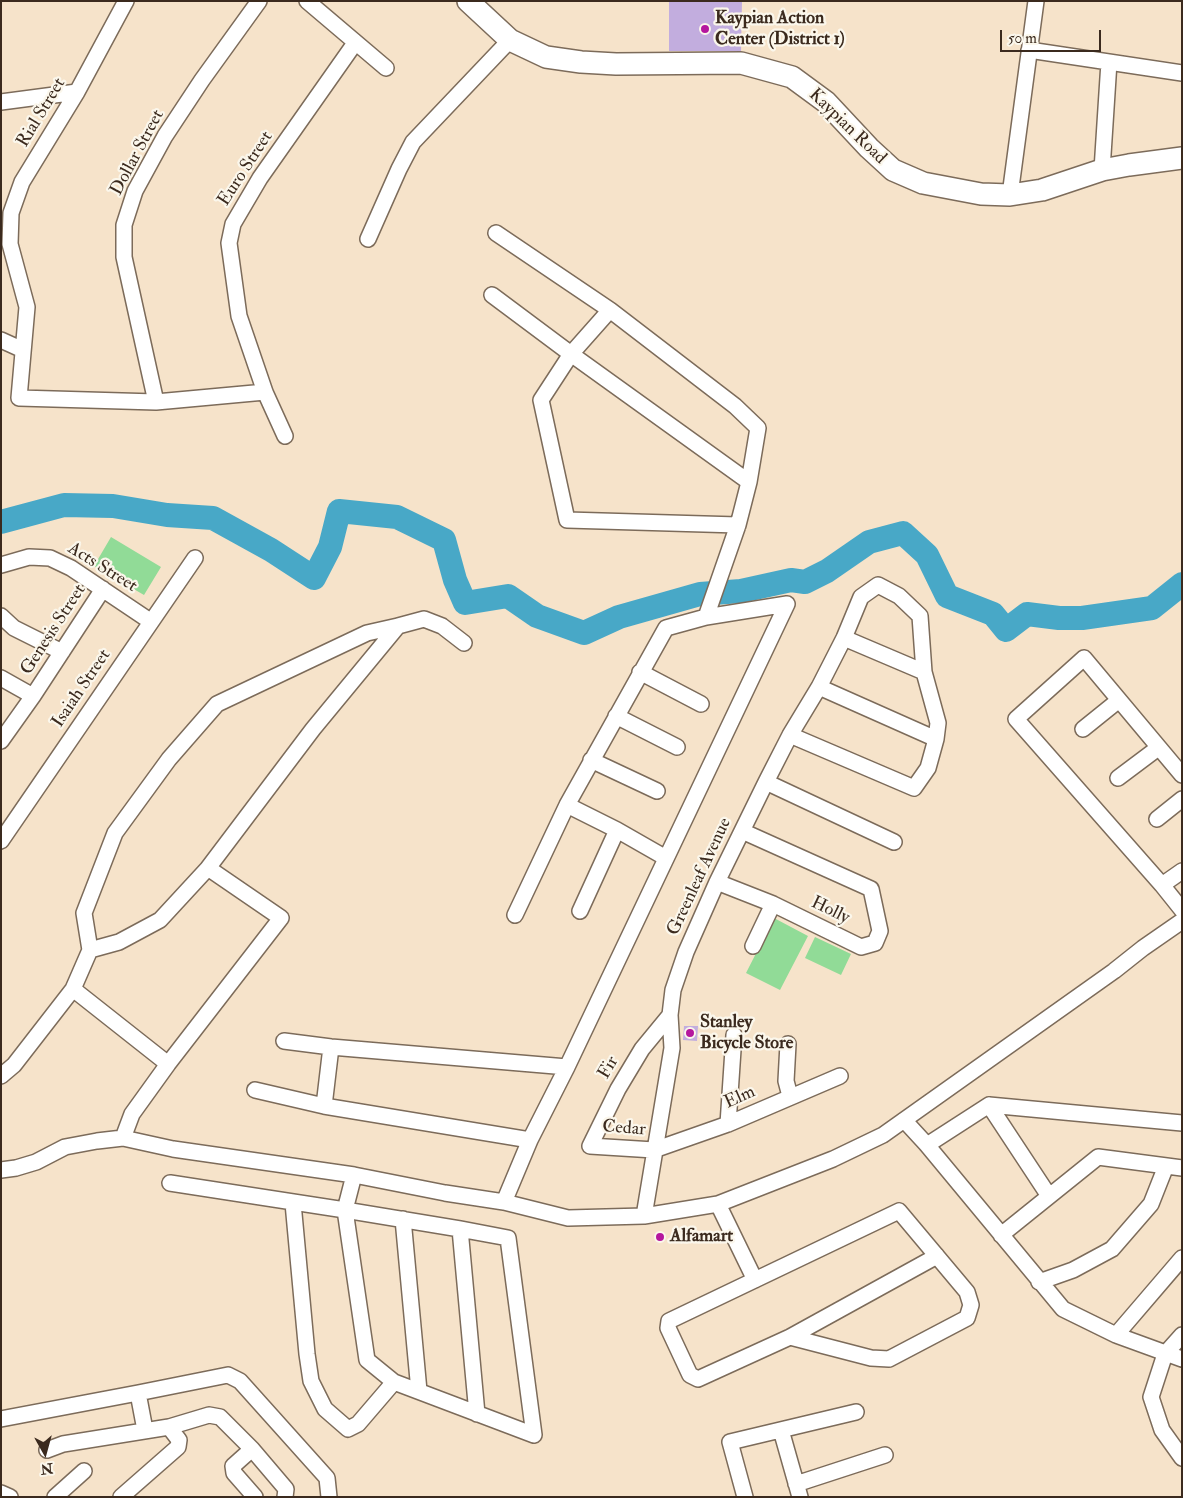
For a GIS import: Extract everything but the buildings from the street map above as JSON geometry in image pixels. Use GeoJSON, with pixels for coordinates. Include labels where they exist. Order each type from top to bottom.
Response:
{"type":"FeatureCollection","features":[{"type":"Feature","properties":{"kind":"main road","name":"Kaypian Road"},"geometry":{"type":"LineString","coordinates":[[468,1],[510,40],[546,57],[616,64],[741,63],[792,77],[826,102],[869,148],[893,170],[923,183],[981,194],[1010,195],[1042,190],[1102,170],[1182,158]]}},
{"type":"Feature","properties":{"kind":"street","name":"Rial Street"},"geometry":{"type":"LineString","coordinates":[[126,1],[77,92],[22,182],[11,213],[10,244],[27,307],[19,398],[156,402]]}},
{"type":"Feature","properties":{"kind":"street","name":"Dollar Street"},"geometry":{"type":"LineString","coordinates":[[156,402],[124,257],[124,225],[136,191],[165,136],[202,80],[259,1]]}},
{"type":"Feature","properties":{"kind":"street"},"geometry":{"type":"LineString","coordinates":[[308,1],[386,68]]}},
{"type":"Feature","properties":{"kind":"street"},"geometry":{"type":"LineString","coordinates":[[1010,195],[1036,1]]}},
{"type":"Feature","properties":{"kind":"street"},"geometry":{"type":"LineString","coordinates":[[368,239],[413,142],[510,40]]}},
{"type":"Feature","properties":{"kind":"street","name":"Euro Street"},"geometry":{"type":"LineString","coordinates":[[285,436],[265,392],[238,316],[229,243],[233,224],[260,178],[355,42]]}},
{"type":"Feature","properties":{"kind":"street"},"geometry":{"type":"LineString","coordinates":[[1029,50],[1182,73]]}},
{"type":"Feature","properties":{"kind":"street"},"geometry":{"type":"LineString","coordinates":[[1102,170],[1109,62]]}},
{"type":"Feature","properties":{"kind":"street"},"geometry":{"type":"LineString","coordinates":[[1,102],[77,92]]}},
{"type":"Feature","properties":{"kind":"street"},"geometry":{"type":"LineString","coordinates":[[496,233],[610,310],[735,406],[758,428],[749,482],[738,525],[707,612]]}},
{"type":"Feature","properties":{"kind":"street"},"geometry":{"type":"LineString","coordinates":[[492,295],[749,482]]}},
{"type":"Feature","properties":{"kind":"street"},"geometry":{"type":"LineString","coordinates":[[610,310],[571,354],[542,400],[566,520],[738,525]]}},
{"type":"Feature","properties":{"kind":"street"},"geometry":{"type":"LineString","coordinates":[[1,340],[22,350]]}},
{"type":"Feature","properties":{"kind":"street"},"geometry":{"type":"LineString","coordinates":[[156,402],[265,392]]}},
{"type":"Feature","properties":{"kind":"street","name":"Acts Street"},"geometry":{"type":"LineString","coordinates":[[1,565],[29,557],[50,558],[72,568],[150,621]]}},
{"type":"Feature","properties":{"kind":"street","name":"Isaiah Street"},"geometry":{"type":"LineString","coordinates":[[1,841],[195,558]]}},
{"type":"Feature","properties":{"kind":"street","name":"Greenleaf Avenue"},"geometry":{"type":"LineString","coordinates":[[644,1216],[672,1048],[670,1015],[673,990],[686,952],[717,882],[766,782],[790,735],[820,687],[844,638],[860,597],[878,585],[899,596],[920,616],[924,672]]}},
{"type":"Feature","properties":{"kind":"street","name":"Genesis Street"},"geometry":{"type":"LineString","coordinates":[[3,736],[33,696],[103,589]]}},
{"type":"Feature","properties":{"kind":"street"},"geometry":{"type":"LineString","coordinates":[[504,1202],[530,1140],[567,1067],[787,604],[707,612],[666,628],[566,805],[515,915]]}},
{"type":"Feature","properties":{"kind":"street"},"geometry":{"type":"LineString","coordinates":[[1,616],[14,628],[62,652]]}},
{"type":"Feature","properties":{"kind":"street"},"geometry":{"type":"LineString","coordinates":[[1,1076],[14,1065],[73,989],[90,950],[84,913],[116,832],[169,759],[217,704],[367,633],[424,619],[442,626],[464,643]]}},
{"type":"Feature","properties":{"kind":"street"},"geometry":{"type":"LineString","coordinates":[[90,950],[119,942],[160,920],[208,868],[313,729],[398,626]]}},
{"type":"Feature","properties":{"kind":"street"},"geometry":{"type":"LineString","coordinates":[[790,735],[914,788],[928,768],[936,739],[938,723],[924,672],[844,638]]}},
{"type":"Feature","properties":{"kind":"street"},"geometry":{"type":"LineString","coordinates":[[1182,775],[1084,658],[1016,719],[1182,910]]}},
{"type":"Feature","properties":{"kind":"street"},"geometry":{"type":"LineString","coordinates":[[640,672],[701,704]]}},
{"type":"Feature","properties":{"kind":"street"},"geometry":{"type":"LineString","coordinates":[[1,678],[33,696]]}},
{"type":"Feature","properties":{"kind":"street"},"geometry":{"type":"LineString","coordinates":[[820,687],[936,739]]}},
{"type":"Feature","properties":{"kind":"street"},"geometry":{"type":"LineString","coordinates":[[1083,729],[1119,700]]}},
{"type":"Feature","properties":{"kind":"street"},"geometry":{"type":"LineString","coordinates":[[616,716],[677,747]]}},
{"type":"Feature","properties":{"kind":"street"},"geometry":{"type":"LineString","coordinates":[[1118,778],[1158,748]]}},
{"type":"Feature","properties":{"kind":"street"},"geometry":{"type":"LineString","coordinates":[[591,760],[657,791]]}},
{"type":"Feature","properties":{"kind":"street"},"geometry":{"type":"LineString","coordinates":[[766,782],[894,842]]}},
{"type":"Feature","properties":{"kind":"street"},"geometry":{"type":"LineString","coordinates":[[1157,819],[1182,799]]}},
{"type":"Feature","properties":{"kind":"street"},"geometry":{"type":"LineString","coordinates":[[566,805],[617,830],[666,858]]}},
{"type":"Feature","properties":{"kind":"street"},"geometry":{"type":"LineString","coordinates":[[580,911],[617,830]]}},
{"type":"Feature","properties":{"kind":"street","name":"Holly"},"geometry":{"type":"LineString","coordinates":[[717,882],[773,904],[861,947],[875,943],[880,931],[871,889],[742,831]]}},
{"type":"Feature","properties":{"kind":"street"},"geometry":{"type":"LineString","coordinates":[[123,1138],[132,1114],[168,1064],[281,918],[208,868]]}},
{"type":"Feature","properties":{"kind":"street"},"geometry":{"type":"LineString","coordinates":[[1162,885],[1182,871]]}},
{"type":"Feature","properties":{"kind":"street"},"geometry":{"type":"LineString","coordinates":[[753,946],[773,904]]}},
{"type":"Feature","properties":{"kind":"street"},"geometry":{"type":"LineString","coordinates":[[1,1170],[36,1162],[65,1147],[123,1138],[172,1149],[354,1175],[445,1193],[504,1202],[568,1218],[644,1216],[718,1204],[832,1159],[883,1135],[1114,971],[1182,920]]}},
{"type":"Feature","properties":{"kind":"street"},"geometry":{"type":"LineString","coordinates":[[73,989],[168,1064]]}},
{"type":"Feature","properties":{"kind":"street","name":"Fir"},"geometry":{"type":"LineString","coordinates":[[590,1146],[618,1089],[642,1049],[670,1015]]}},
{"type":"Feature","properties":{"kind":"street"},"geometry":{"type":"LineString","coordinates":[[728,1124],[734,1035]]}},
{"type":"Feature","properties":{"kind":"street"},"geometry":{"type":"LineString","coordinates":[[284,1041],[331,1047],[567,1067]]}},
{"type":"Feature","properties":{"kind":"street"},"geometry":{"type":"LineString","coordinates":[[788,1044],[786,1081],[790,1096]]}},
{"type":"Feature","properties":{"kind":"street"},"geometry":{"type":"LineString","coordinates":[[324,1106],[331,1047]]}},
{"type":"Feature","properties":{"kind":"street","name":"Elm"},"geometry":{"type":"LineString","coordinates":[[654,1150],[728,1124],[840,1076]]}},
{"type":"Feature","properties":{"kind":"street"},"geometry":{"type":"LineString","coordinates":[[255,1090],[324,1106],[530,1140]]}},
{"type":"Feature","properties":{"kind":"street"},"geometry":{"type":"LineString","coordinates":[[927,1145],[989,1105],[1182,1123]]}},
{"type":"Feature","properties":{"kind":"street"},"geometry":{"type":"LineString","coordinates":[[989,1105],[1049,1196]]}},
{"type":"Feature","properties":{"kind":"street"},"geometry":{"type":"LineString","coordinates":[[904,1120],[927,1145],[1063,1309],[1116,1335],[1182,1360]]}},
{"type":"Feature","properties":{"kind":"street","name":"Cedar"},"geometry":{"type":"LineString","coordinates":[[590,1146],[654,1150]]}},
{"type":"Feature","properties":{"kind":"street"},"geometry":{"type":"LineString","coordinates":[[1001,1235],[1098,1157],[1182,1168]]}},
{"type":"Feature","properties":{"kind":"street"},"geometry":{"type":"LineString","coordinates":[[1040,1282],[1073,1270],[1112,1249],[1151,1204],[1166,1166]]}},
{"type":"Feature","properties":{"kind":"street"},"geometry":{"type":"LineString","coordinates":[[170,1183],[293,1203],[345,1210],[460,1228],[508,1238],[534,1435],[394,1382],[367,1360],[345,1210],[354,1175]]}},
{"type":"Feature","properties":{"kind":"street"},"geometry":{"type":"LineString","coordinates":[[293,1203],[306,1354],[311,1381],[326,1409],[348,1429],[358,1424],[394,1382]]}},
{"type":"Feature","properties":{"kind":"street"},"geometry":{"type":"LineString","coordinates":[[718,1204],[755,1280]]}},
{"type":"Feature","properties":{"kind":"street"},"geometry":{"type":"LineString","coordinates":[[790,1337],[871,1358],[889,1359],[967,1318],[971,1305],[967,1292],[937,1256],[899,1211],[669,1321],[668,1328],[690,1375],[698,1379],[790,1337],[937,1256]]}},
{"type":"Feature","properties":{"kind":"street"},"geometry":{"type":"LineString","coordinates":[[403,1220],[419,1391]]}},
{"type":"Feature","properties":{"kind":"street"},"geometry":{"type":"LineString","coordinates":[[460,1228],[477,1414]]}},
{"type":"Feature","properties":{"kind":"street"},"geometry":{"type":"LineString","coordinates":[[1116,1335],[1182,1258]]}},
{"type":"Feature","properties":{"kind":"street"},"geometry":{"type":"LineString","coordinates":[[1182,1335],[1165,1354],[1151,1397],[1162,1430],[1182,1458]]}},
{"type":"Feature","properties":{"kind":"street"},"geometry":{"type":"LineString","coordinates":[[1,1418],[138,1394],[228,1375],[240,1381],[327,1478],[329,1497]]}},
{"type":"Feature","properties":{"kind":"street"},"geometry":{"type":"LineString","coordinates":[[138,1394],[145,1430]]}},
{"type":"Feature","properties":{"kind":"street"},"geometry":{"type":"LineString","coordinates":[[744,1497],[730,1442],[856,1412]]}},
{"type":"Feature","properties":{"kind":"street"},"geometry":{"type":"LineString","coordinates":[[47,1450],[63,1444],[169,1427],[209,1415],[220,1417],[252,1449],[286,1489],[285,1497]]}},
{"type":"Feature","properties":{"kind":"street"},"geometry":{"type":"LineString","coordinates":[[121,1497],[178,1447],[179,1440],[169,1427]]}},
{"type":"Feature","properties":{"kind":"street"},"geometry":{"type":"LineString","coordinates":[[780,1430],[798,1491],[885,1455]]}},
{"type":"Feature","properties":{"kind":"street"},"geometry":{"type":"LineString","coordinates":[[252,1449],[234,1466],[234,1473],[255,1497]]}},
{"type":"Feature","properties":{"kind":"street"},"geometry":{"type":"LineString","coordinates":[[55,1497],[84,1471]]}},
{"type":"Feature","properties":{"kind":"street"},"geometry":{"type":"LineString","coordinates":[[1,1493],[10,1497]]}},
{"type":"Feature","properties":{"kind":"green space"},"geometry":{"type":"Polygon","coordinates":[[[111,537],[161,567],[144,595],[94,566],[111,537]]]}},
{"type":"Feature","properties":{"kind":"green space"},"geometry":{"type":"Polygon","coordinates":[[[774,918],[808,936],[780,990],[746,973],[774,918]]]}},
{"type":"Feature","properties":{"kind":"green space"},"geometry":{"type":"Polygon","coordinates":[[[815,937],[851,954],[841,975],[805,958],[815,937]]]}},
{"type":"Feature","properties":{"kind":"waterway"},"geometry":{"type":"LineString","coordinates":[[1,522],[64,505],[113,506],[167,515],[213,518],[271,550],[314,578],[330,547],[339,511],[397,517],[444,540],[455,580],[465,603],[508,596],[537,616],[584,633],[619,617],[700,594],[741,591],[791,580],[805,582],[827,571],[869,542],[903,533],[927,555],[947,596],[993,614],[1006,630],[1027,614],[1059,618],[1082,618],[1152,608],[1182,584]]}},
{"type":"Feature","properties":{"kind":"place","name":"Kaypian Action Center (District 1)"},"geometry":{"type":"Point","coordinates":[705,29]}},
{"type":"Feature","properties":{"kind":"place","name":"Stanley Bicycle Store"},"geometry":{"type":"Point","coordinates":[690,1033]}},
{"type":"Feature","properties":{"kind":"place","name":"Alfamart"},"geometry":{"type":"Point","coordinates":[660,1237]}}]}
